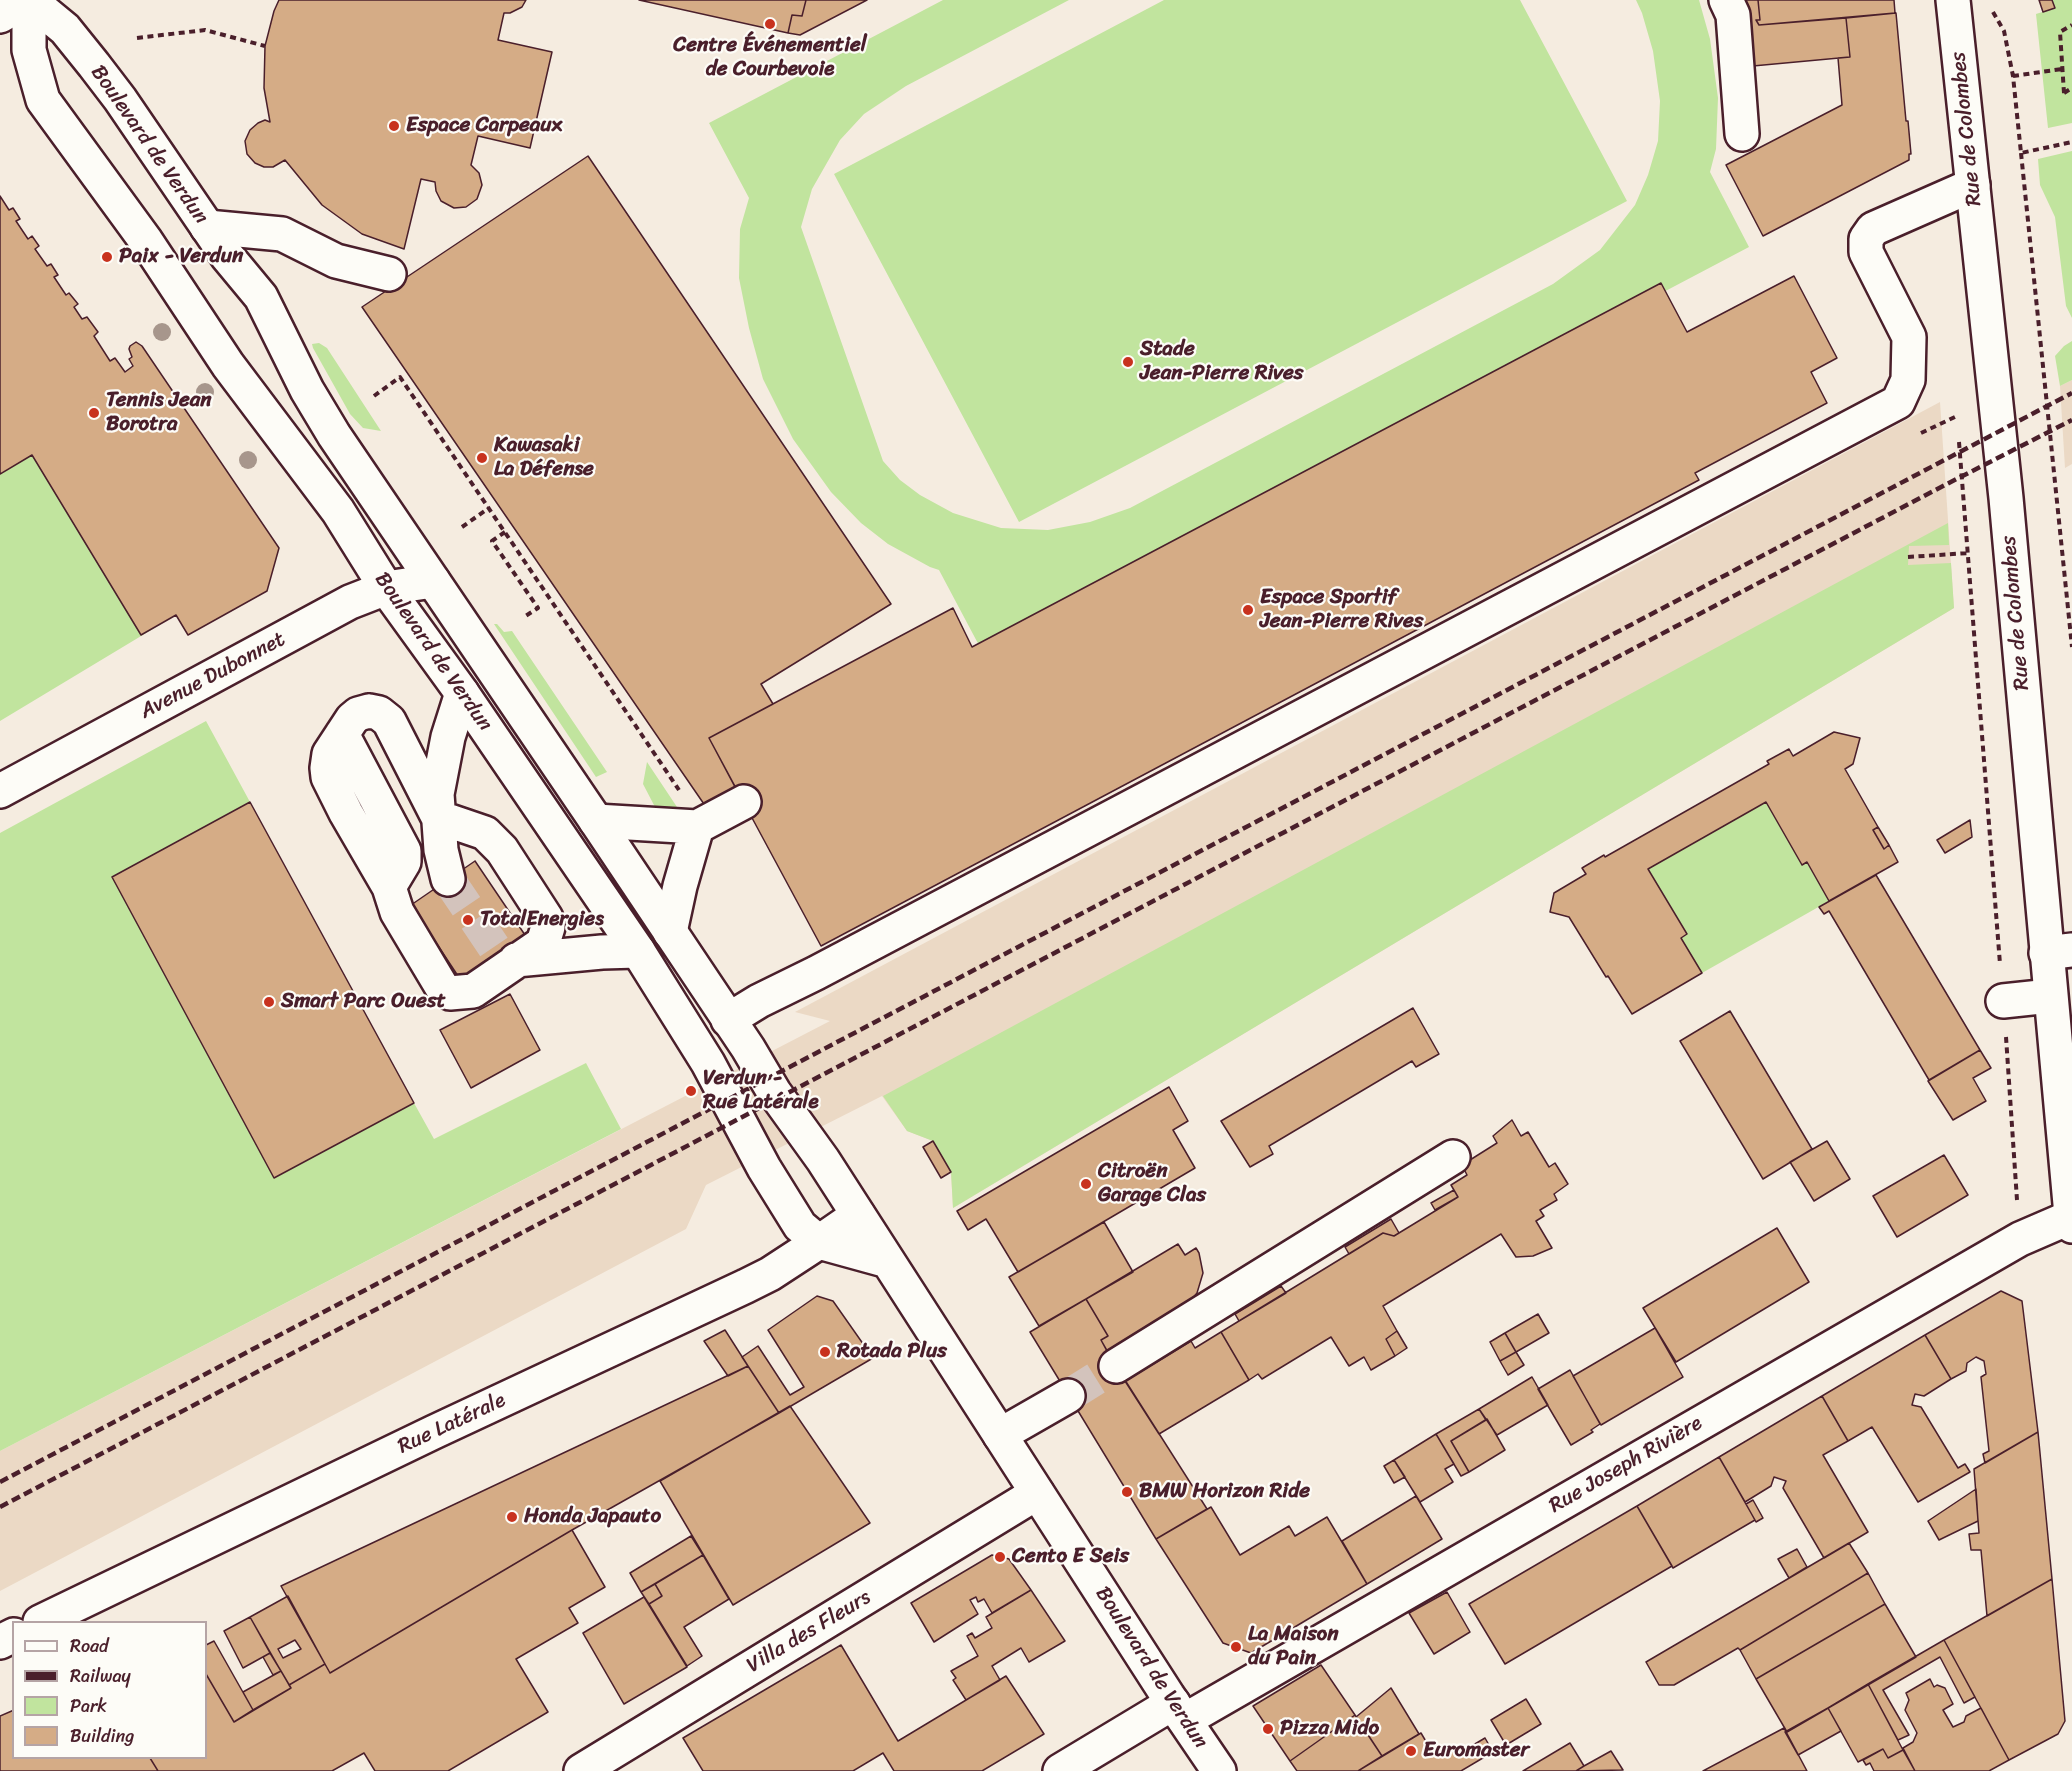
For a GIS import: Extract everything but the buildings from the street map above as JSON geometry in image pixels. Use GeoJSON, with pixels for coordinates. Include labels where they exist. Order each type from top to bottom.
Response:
{"type":"FeatureCollection","features":[{"type":"Feature","properties":{"kind":"main road"},"geometry":{"type":"LineString","coordinates":[[0,16],[29,0]]}},
{"type":"Feature","properties":{"kind":"main road","name":"Boulevard de Verdun"},"geometry":{"type":"LineString","coordinates":[[29,0],[64,30],[94,65],[120,99],[227,256],[261,297],[307,390],[334,435],[596,821],[748,1048],[774,1092],[823,1160],[1219,1771]]}},
{"type":"Feature","properties":{"kind":"main road","name":"Boulevard de Verdun"},"geometry":{"type":"LineString","coordinates":[[29,0],[28,50],[43,100],[146,241],[228,365],[338,511],[386,588],[462,693],[638,951],[708,1063],[764,1168],[800,1226],[819,1242],[888,1261]]}},
{"type":"Feature","properties":{"kind":"main road"},"geometry":{"type":"LineString","coordinates":[[1726,0],[1733,15],[1742,134]]}},
{"type":"Feature","properties":{"kind":"main road","name":"Rue de Colombes"},"geometry":{"type":"LineString","coordinates":[[1953,0],[2006,498],[2059,951],[2050,996],[2072,1222]]}},
{"type":"Feature","properties":{"kind":"main road"},"geometry":{"type":"LineString","coordinates":[[728,1020],[759,1001],[1898,402],[1908,380],[1910,337],[1866,252],[1866,239],[1873,229],[1973,186]]}},
{"type":"Feature","properties":{"kind":"main road"},"geometry":{"type":"LineString","coordinates":[[207,227],[282,234],[336,261],[389,274]]}},
{"type":"Feature","properties":{"kind":"main road","name":"Avenue Dubonnet"},"geometry":{"type":"LineString","coordinates":[[0,791],[350,602],[386,588],[433,581]]}},
{"type":"Feature","properties":{"kind":"main road"},"geometry":{"type":"LineString","coordinates":[[448,879],[441,850],[437,794],[448,738],[462,693]]}},
{"type":"Feature","properties":{"kind":"main road"},"geometry":{"type":"LineString","coordinates":[[369,711],[379,713],[389,721],[438,817],[485,833],[502,850],[546,918],[548,927],[543,943],[508,957],[473,992],[450,993],[442,989],[396,912],[390,887],[346,813],[328,777],[329,753],[352,719],[358,714],[369,711]]}},
{"type":"Feature","properties":{"kind":"main road"},"geometry":{"type":"LineString","coordinates":[[596,821],[697,827],[744,802]]}},
{"type":"Feature","properties":{"kind":"main road"},"geometry":{"type":"LineString","coordinates":[[670,932],[697,827]]}},
{"type":"Feature","properties":{"kind":"main road"},"geometry":{"type":"LineString","coordinates":[[508,957],[638,951]]}},
{"type":"Feature","properties":{"kind":"main road"},"geometry":{"type":"LineString","coordinates":[[2003,1001],[2050,996]]}},
{"type":"Feature","properties":{"kind":"main road"},"geometry":{"type":"LineString","coordinates":[[1116,1366],[1453,1157]]}},
{"type":"Feature","properties":{"kind":"main road","name":"Rue Latérale"},"geometry":{"type":"LineString","coordinates":[[44,1621],[424,1437],[746,1286],[770,1274],[858,1215]]}},
{"type":"Feature","properties":{"kind":"main road","name":"Rue Joseph Rivière"},"geometry":{"type":"LineString","coordinates":[[1060,1771],[1179,1711],[2020,1239],[2072,1222]]}},
{"type":"Feature","properties":{"kind":"main road"},"geometry":{"type":"LineString","coordinates":[[1000,1435],[1068,1396]]}},
{"type":"Feature","properties":{"kind":"main road","name":"Villa des Fleurs"},"geometry":{"type":"LineString","coordinates":[[581,1771],[1037,1493]]}},
{"type":"Feature","properties":{"kind":"path"},"geometry":{"type":"LineString","coordinates":[[1990,8],[2004,31],[2013,76],[2072,647]]}},
{"type":"Feature","properties":{"kind":"path"},"geometry":{"type":"LineString","coordinates":[[2064,93],[2060,32],[2072,25]]}},
{"type":"Feature","properties":{"kind":"path"},"geometry":{"type":"LineString","coordinates":[[137,38],[205,30],[265,46]]}},
{"type":"Feature","properties":{"kind":"path"},"geometry":{"type":"LineString","coordinates":[[2013,76],[2062,69]]}},
{"type":"Feature","properties":{"kind":"path"},"geometry":{"type":"LineString","coordinates":[[2064,93],[2072,88]]}},
{"type":"Feature","properties":{"kind":"path"},"geometry":{"type":"LineString","coordinates":[[2064,93],[2072,95]]}},
{"type":"Feature","properties":{"kind":"path"},"geometry":{"type":"LineString","coordinates":[[2021,153],[2072,142]]}},
{"type":"Feature","properties":{"kind":"path"},"geometry":{"type":"LineString","coordinates":[[374,396],[400,377],[691,807],[697,827]]}},
{"type":"Feature","properties":{"kind":"path"},"geometry":{"type":"LineString","coordinates":[[1941,423],[1957,416],[1958,427]]}},
{"type":"Feature","properties":{"kind":"path"},"geometry":{"type":"LineString","coordinates":[[1959,438],[2020,1239]]}},
{"type":"Feature","properties":{"kind":"path"},"geometry":{"type":"LineString","coordinates":[[462,527],[489,508]]}},
{"type":"Feature","properties":{"kind":"path"},"geometry":{"type":"LineString","coordinates":[[506,532],[492,541],[538,608],[524,617]]}},
{"type":"Feature","properties":{"kind":"path"},"geometry":{"type":"LineString","coordinates":[[1908,557],[1969,553]]}},
{"type":"Feature","properties":{"kind":"shaded area"},"geometry":{"type":"Polygon","coordinates":[[[2072,380],[2072,464],[2065,468],[2060,386],[2072,380]]]}},
{"type":"Feature","properties":{"kind":"shaded area"},"geometry":{"type":"Polygon","coordinates":[[[1940,402],[1954,608],[953,1208],[951,1172],[933,1141],[907,1131],[882,1096],[706,1185],[686,1229],[0,1591],[0,1451],[830,1021],[795,1012],[1940,402]]]}},
{"type":"Feature","properties":{"kind":"green space"},"geometry":{"type":"Polygon","coordinates":[[[943,0],[1069,0],[906,86],[864,114],[840,140],[812,189],[801,227],[883,461],[900,480],[920,495],[953,513],[1001,528],[1048,530],[1090,522],[1130,508],[1553,284],[1600,250],[1635,205],[1648,175],[1658,141],[1660,101],[1653,51],[1636,0],[1699,0],[1710,39],[1718,98],[1716,149],[1710,172],[1749,247],[982,651],[939,570],[888,544],[861,523],[831,492],[793,439],[763,379],[749,328],[739,278],[740,229],[749,198],[709,123],[943,0]]]}},
{"type":"Feature","properties":{"kind":"green space","name":"Stade Jean-Pierre Rives"},"geometry":{"type":"Polygon","coordinates":[[[1164,0],[1520,0],[1627,201],[1019,522],[834,174],[1164,0]]]}},
{"type":"Feature","properties":{"kind":"green space"},"geometry":{"type":"Polygon","coordinates":[[[2052,0],[2072,0],[2072,123],[2048,128],[2036,14],[2055,8],[2052,0]]]}},
{"type":"Feature","properties":{"kind":"green space"},"geometry":{"type":"Polygon","coordinates":[[[2072,151],[2072,318],[2066,306],[2055,217],[2040,185],[2038,159],[2072,151]]]}},
{"type":"Feature","properties":{"kind":"green space"},"geometry":{"type":"Polygon","coordinates":[[[2072,341],[2072,380],[2060,386],[2055,356],[2072,341]]]}},
{"type":"Feature","properties":{"kind":"green space"},"geometry":{"type":"Polygon","coordinates":[[[319,343],[327,348],[381,431],[363,428],[350,414],[313,348],[312,344],[319,343]]]}},
{"type":"Feature","properties":{"kind":"green space"},"geometry":{"type":"Polygon","coordinates":[[[126,398],[176,615],[0,721],[0,474],[126,398]]]}},
{"type":"Feature","properties":{"kind":"green space"},"geometry":{"type":"Polygon","coordinates":[[[1948,523],[1949,545],[1909,546],[1908,565],[1951,563],[1954,608],[953,1208],[951,1172],[933,1141],[907,1131],[883,1096],[1948,523]]]}},
{"type":"Feature","properties":{"kind":"green space"},"geometry":{"type":"Polygon","coordinates":[[[494,624],[497,624],[504,632],[512,631],[607,772],[596,777],[494,624]]]}},
{"type":"Feature","properties":{"kind":"green space"},"geometry":{"type":"Polygon","coordinates":[[[206,721],[250,802],[112,877],[274,1177],[414,1103],[434,1139],[586,1063],[621,1129],[0,1451],[0,833],[206,721]]]}},
{"type":"Feature","properties":{"kind":"green space"},"geometry":{"type":"Polygon","coordinates":[[[647,762],[679,810],[658,810],[655,807],[643,784],[647,762]]]}},
{"type":"Feature","properties":{"kind":"green space"},"geometry":{"type":"Polygon","coordinates":[[[1766,802],[1802,864],[1807,862],[1829,901],[1702,973],[1681,938],[1687,934],[1648,869],[1766,802]]]}},
{"type":"Feature","properties":{"kind":"tunnel"},"geometry":{"type":"LineString","coordinates":[[448,879],[498,953]]}},
{"type":"Feature","properties":{"kind":"tunnel"},"geometry":{"type":"LineString","coordinates":[[1068,1396],[1116,1366]]}},
{"type":"Feature","properties":{"kind":"railway"},"geometry":{"type":"LineString","coordinates":[[0,1482],[2072,393]]}},
{"type":"Feature","properties":{"kind":"railway"},"geometry":{"type":"LineString","coordinates":[[0,1507],[2072,420]]}},
{"type":"Feature","properties":{"kind":"place","name":"Centre Événementiel de Courbevoie"},"geometry":{"type":"Point","coordinates":[770,24]}},
{"type":"Feature","properties":{"kind":"place","name":"Espace Carpeaux"},"geometry":{"type":"Point","coordinates":[394,126]}},
{"type":"Feature","properties":{"kind":"place","name":"Paix - Verdun"},"geometry":{"type":"Point","coordinates":[107,257]}},
{"type":"Feature","properties":{"kind":"place","name":"Stade Jean-Pierre Rives"},"geometry":{"type":"Point","coordinates":[1128,362]}},
{"type":"Feature","properties":{"kind":"place","name":"Tennis Jean Borotra"},"geometry":{"type":"Point","coordinates":[94,413]}},
{"type":"Feature","properties":{"kind":"place","name":"Kawasaki La Défense"},"geometry":{"type":"Point","coordinates":[482,458]}},
{"type":"Feature","properties":{"kind":"place","name":"Espace Sportif Jean-Pierre Rives"},"geometry":{"type":"Point","coordinates":[1248,610]}},
{"type":"Feature","properties":{"kind":"place","name":"TotalEnergies"},"geometry":{"type":"Point","coordinates":[468,920]}},
{"type":"Feature","properties":{"kind":"place","name":"Smart Parc Ouest"},"geometry":{"type":"Point","coordinates":[269,1002]}},
{"type":"Feature","properties":{"kind":"place","name":"Verdun - Rue Latérale"},"geometry":{"type":"Point","coordinates":[691,1091]}},
{"type":"Feature","properties":{"kind":"place","name":"Citroën Garage Clas"},"geometry":{"type":"Point","coordinates":[1086,1184]}},
{"type":"Feature","properties":{"kind":"place","name":"Rotada Plus"},"geometry":{"type":"Point","coordinates":[825,1352]}},
{"type":"Feature","properties":{"kind":"place","name":"BMW Horizon Ride"},"geometry":{"type":"Point","coordinates":[1127,1492]}},
{"type":"Feature","properties":{"kind":"place","name":"Honda Japauto"},"geometry":{"type":"Point","coordinates":[512,1517]}},
{"type":"Feature","properties":{"kind":"place","name":"Cento E Seis"},"geometry":{"type":"Point","coordinates":[1000,1557]}},
{"type":"Feature","properties":{"kind":"place","name":"La Maison du Pain"},"geometry":{"type":"Point","coordinates":[1236,1647]}},
{"type":"Feature","properties":{"kind":"place","name":"Pizza Mido"},"geometry":{"type":"Point","coordinates":[1268,1729]}},
{"type":"Feature","properties":{"kind":"place","name":"Euromaster"},"geometry":{"type":"Point","coordinates":[1411,1751]}}]}
